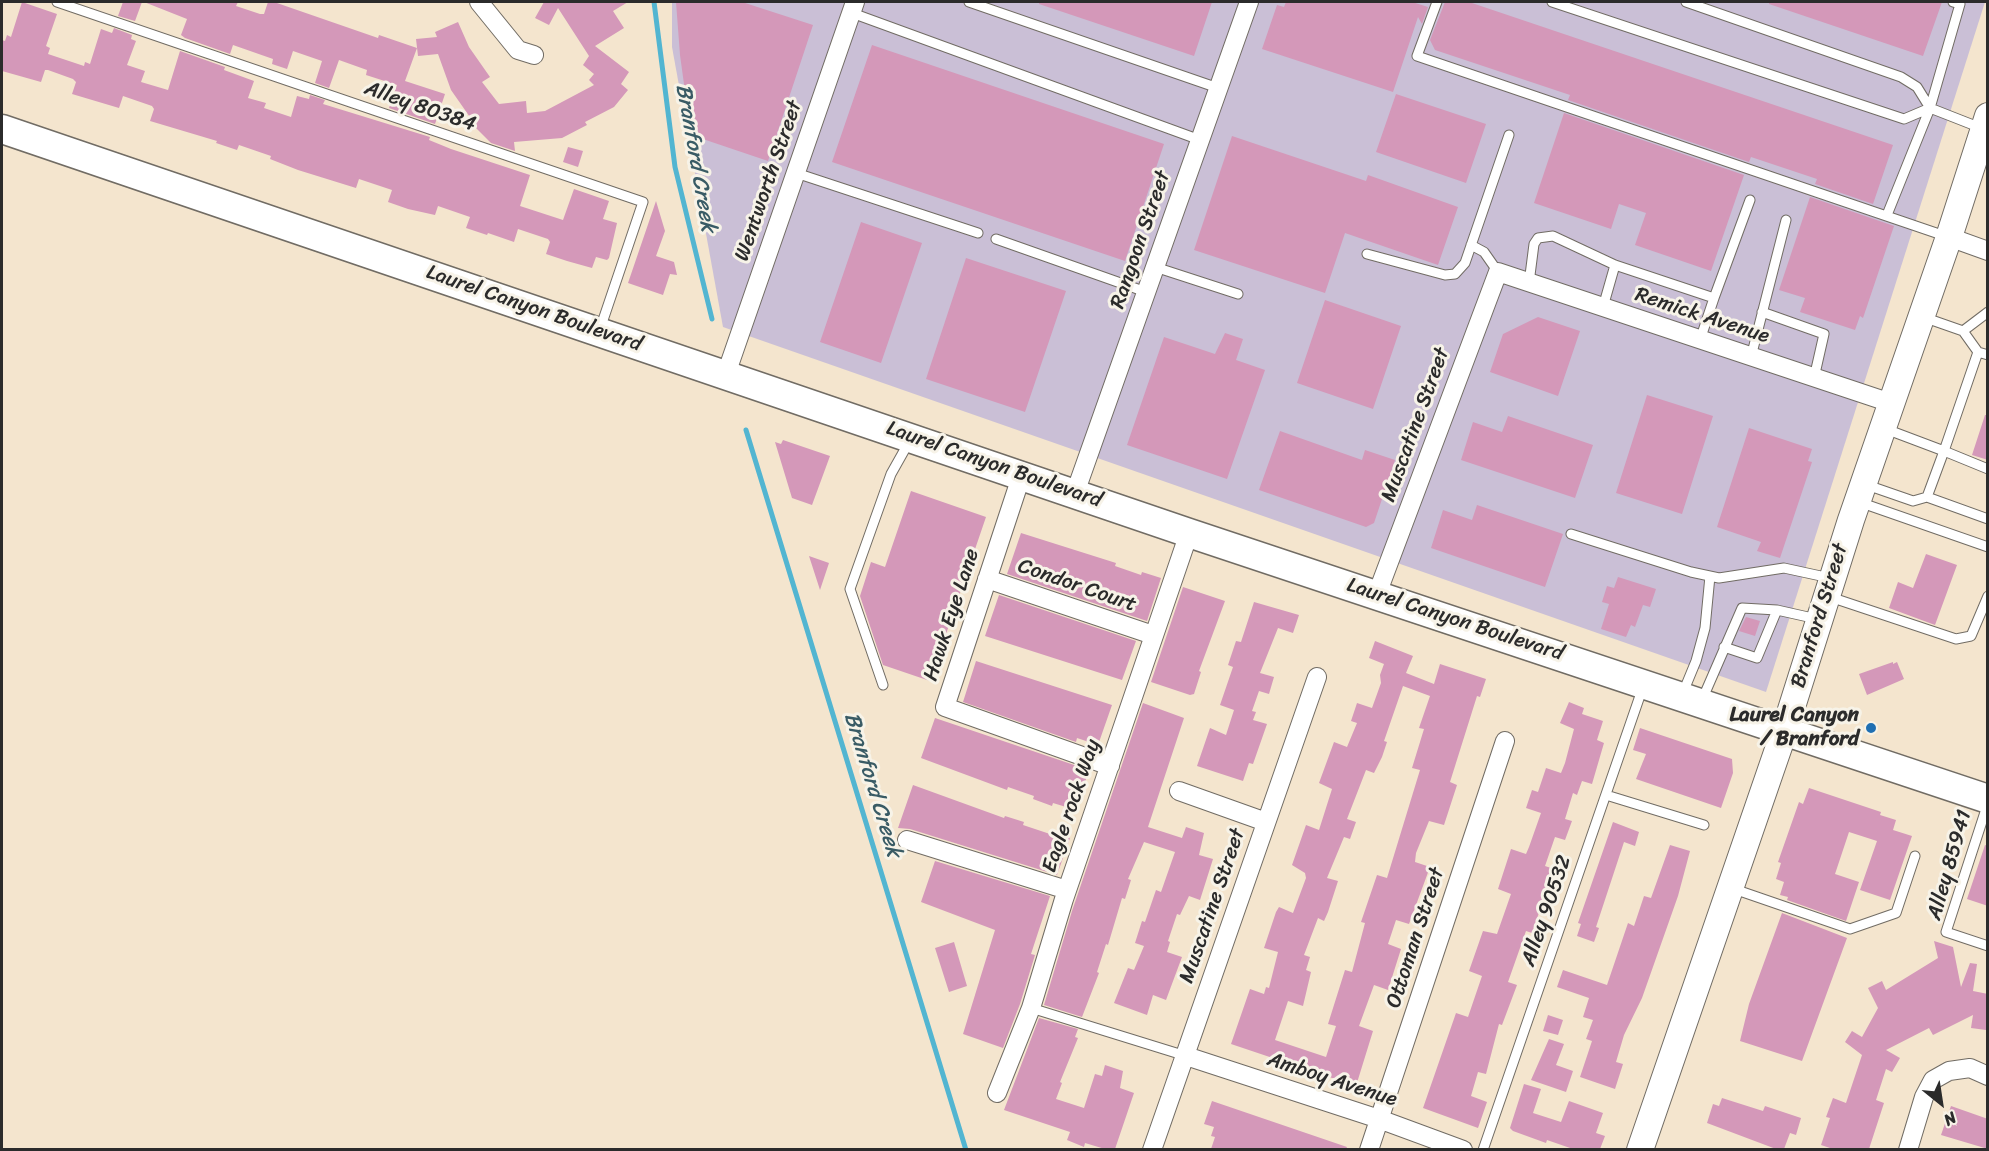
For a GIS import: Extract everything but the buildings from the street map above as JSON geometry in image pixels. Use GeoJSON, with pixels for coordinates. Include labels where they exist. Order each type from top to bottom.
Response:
{"type":"FeatureCollection","features":[{"type":"Feature","properties":{"kind":"main road","name":"Branford Street"},"geometry":{"type":"LineString","coordinates":[[1640,1149],[1784,732],[1860,493],[1949,237],[1985,122]]}},
{"type":"Feature","properties":{"kind":"main road","name":"Laurel Canyon Boulevard"},"geometry":{"type":"LineString","coordinates":[[2,129],[1022,474],[1189,533],[1377,594],[1988,801]]}},
{"type":"Feature","properties":{"kind":"street"},"geometry":{"type":"LineString","coordinates":[[479,2],[518,50],[534,55]]}},
{"type":"Feature","properties":{"kind":"street","name":"Rangoon Street"},"geometry":{"type":"LineString","coordinates":[[1075,493],[1249,2]]}},
{"type":"Feature","properties":{"kind":"street","name":"Wentworth Street"},"geometry":{"type":"LineString","coordinates":[[726,374],[853,7]]}},
{"type":"Feature","properties":{"kind":"street"},"geometry":{"type":"LineString","coordinates":[[1949,237],[1988,251]]}},
{"type":"Feature","properties":{"kind":"street","name":"Remick Avenue"},"geometry":{"type":"LineString","coordinates":[[1498,272],[1891,403]]}},
{"type":"Feature","properties":{"kind":"street","name":"Muscatine Street"},"geometry":{"type":"LineString","coordinates":[[1377,594],[1498,272]]}},
{"type":"Feature","properties":{"kind":"street","name":"Hawk Eye Lane"},"geometry":{"type":"LineString","coordinates":[[1022,474],[945,707],[1110,766]]}},
{"type":"Feature","properties":{"kind":"street","name":"Eagle rock Way"},"geometry":{"type":"LineString","coordinates":[[997,1093],[1030,1008],[1067,890],[1189,533]]}},
{"type":"Feature","properties":{"kind":"street","name":"Condor Court"},"geometry":{"type":"LineString","coordinates":[[987,579],[1153,635]]}},
{"type":"Feature","properties":{"kind":"street","name":"Muscatine Street"},"geometry":{"type":"LineString","coordinates":[[1152,1149],[1317,677]]}},
{"type":"Feature","properties":{"kind":"street","name":"Ottoman Street"},"geometry":{"type":"LineString","coordinates":[[1369,1149],[1506,741]]}},
{"type":"Feature","properties":{"kind":"street"},"geometry":{"type":"LineString","coordinates":[[1179,791],[1266,822]]}},
{"type":"Feature","properties":{"kind":"street"},"geometry":{"type":"LineString","coordinates":[[907,840],[1067,890]]}},
{"type":"Feature","properties":{"kind":"street","name":"Amboy Avenue"},"geometry":{"type":"LineString","coordinates":[[1186,1056],[1380,1119],[1464,1149]]}},
{"type":"Feature","properties":{"kind":"street"},"geometry":{"type":"LineString","coordinates":[[1908,1149],[1924,1097],[1933,1080],[1948,1071],[1970,1068],[1988,1076]]}},
{"type":"Feature","properties":{"kind":"lane","name":"Alley 80384"},"geometry":{"type":"LineString","coordinates":[[57,2],[643,202],[599,332]]}},
{"type":"Feature","properties":{"kind":"lane"},"geometry":{"type":"LineString","coordinates":[[969,2],[1218,88]]}},
{"type":"Feature","properties":{"kind":"lane"},"geometry":{"type":"LineString","coordinates":[[1437,2],[1417,56],[1949,237]]}},
{"type":"Feature","properties":{"kind":"lane"},"geometry":{"type":"LineString","coordinates":[[1552,2],[1894,116],[1908,118],[1930,108],[1985,122]]}},
{"type":"Feature","properties":{"kind":"lane"},"geometry":{"type":"LineString","coordinates":[[1686,2],[1900,77],[1917,87],[1930,108]]}},
{"type":"Feature","properties":{"kind":"lane"},"geometry":{"type":"LineString","coordinates":[[1887,215],[1930,108],[1960,4],[1953,2]]}},
{"type":"Feature","properties":{"kind":"lane"},"geometry":{"type":"LineString","coordinates":[[853,7],[1200,140]]}},
{"type":"Feature","properties":{"kind":"lane"},"geometry":{"type":"LineString","coordinates":[[1367,254],[1445,275],[1455,274],[1465,263],[1509,135]]}},
{"type":"Feature","properties":{"kind":"lane"},"geometry":{"type":"LineString","coordinates":[[796,173],[978,233]]}},
{"type":"Feature","properties":{"kind":"lane"},"geometry":{"type":"LineString","coordinates":[[1700,340],[1750,200]]}},
{"type":"Feature","properties":{"kind":"lane"},"geometry":{"type":"LineString","coordinates":[[1751,357],[1786,220]]}},
{"type":"Feature","properties":{"kind":"lane"},"geometry":{"type":"LineString","coordinates":[[1529,282],[1534,244],[1546,235],[1615,265],[1714,298]]}},
{"type":"Feature","properties":{"kind":"lane"},"geometry":{"type":"LineString","coordinates":[[996,239],[1146,292]]}},
{"type":"Feature","properties":{"kind":"lane"},"geometry":{"type":"LineString","coordinates":[[1471,245],[1484,252],[1498,272]]}},
{"type":"Feature","properties":{"kind":"lane"},"geometry":{"type":"LineString","coordinates":[[1603,307],[1615,265]]}},
{"type":"Feature","properties":{"kind":"lane"},"geometry":{"type":"LineString","coordinates":[[1155,267],[1238,294]]}},
{"type":"Feature","properties":{"kind":"lane"},"geometry":{"type":"LineString","coordinates":[[1762,312],[1824,334],[1814,378]]}},
{"type":"Feature","properties":{"kind":"lane"},"geometry":{"type":"LineString","coordinates":[[1964,331],[1988,312]]}},
{"type":"Feature","properties":{"kind":"lane"},"geometry":{"type":"LineString","coordinates":[[1922,316],[1964,331],[1983,353],[1927,497]]}},
{"type":"Feature","properties":{"kind":"lane"},"geometry":{"type":"LineString","coordinates":[[1883,428],[1988,469]]}},
{"type":"Feature","properties":{"kind":"lane"},"geometry":{"type":"LineString","coordinates":[[883,685],[850,590],[891,474],[912,437]]}},
{"type":"Feature","properties":{"kind":"lane"},"geometry":{"type":"LineString","coordinates":[[1860,493],[1913,501],[1927,497],[1988,519]]}},
{"type":"Feature","properties":{"kind":"lane"},"geometry":{"type":"LineString","coordinates":[[1860,493],[1988,547]]}},
{"type":"Feature","properties":{"kind":"lane"},"geometry":{"type":"LineString","coordinates":[[1571,534],[1719,578],[1784,568],[1826,598],[1956,639],[1971,636],[1988,596]]}},
{"type":"Feature","properties":{"kind":"lane"},"geometry":{"type":"LineString","coordinates":[[1691,700],[1696,661],[1705,628],[1710,576]]}},
{"type":"Feature","properties":{"kind":"lane"},"geometry":{"type":"LineString","coordinates":[[1691,700],[1724,647],[1742,608],[1777,610],[1826,598]]}},
{"type":"Feature","properties":{"kind":"lane"},"geometry":{"type":"LineString","coordinates":[[1724,647],[1757,658],[1777,610]]}},
{"type":"Feature","properties":{"kind":"lane","name":"Alley 90532"},"geometry":{"type":"LineString","coordinates":[[1483,1149],[1644,684]]}},
{"type":"Feature","properties":{"kind":"lane"},"geometry":{"type":"LineString","coordinates":[[1606,795],[1704,825]]}},
{"type":"Feature","properties":{"kind":"lane","name":"Alley 85941"},"geometry":{"type":"LineString","coordinates":[[1988,801],[1946,932],[1988,946]]}},
{"type":"Feature","properties":{"kind":"lane"},"geometry":{"type":"LineString","coordinates":[[1731,887],[1850,929],[1896,913],[1915,856]]}},
{"type":"Feature","properties":{"kind":"lane"},"geometry":{"type":"LineString","coordinates":[[1030,1008],[1186,1056]]}},
{"type":"Feature","properties":{"kind":"shaded area"},"geometry":{"type":"Polygon","coordinates":[[[672,2],[1985,2],[1766,692],[723,327],[672,47],[672,2]]]}},
{"type":"Feature","properties":{"kind":"waterway","name":"Branford Creek"},"geometry":{"type":"LineString","coordinates":[[654,2],[675,167],[712,319]]}},
{"type":"Feature","properties":{"kind":"waterway","name":"Branford Creek"},"geometry":{"type":"LineString","coordinates":[[746,430],[966,1150]]}},
{"type":"Feature","properties":{"kind":"place","name":"Laurel Canyon / Branford"},"geometry":{"type":"Point","coordinates":[1871,728]}}]}
